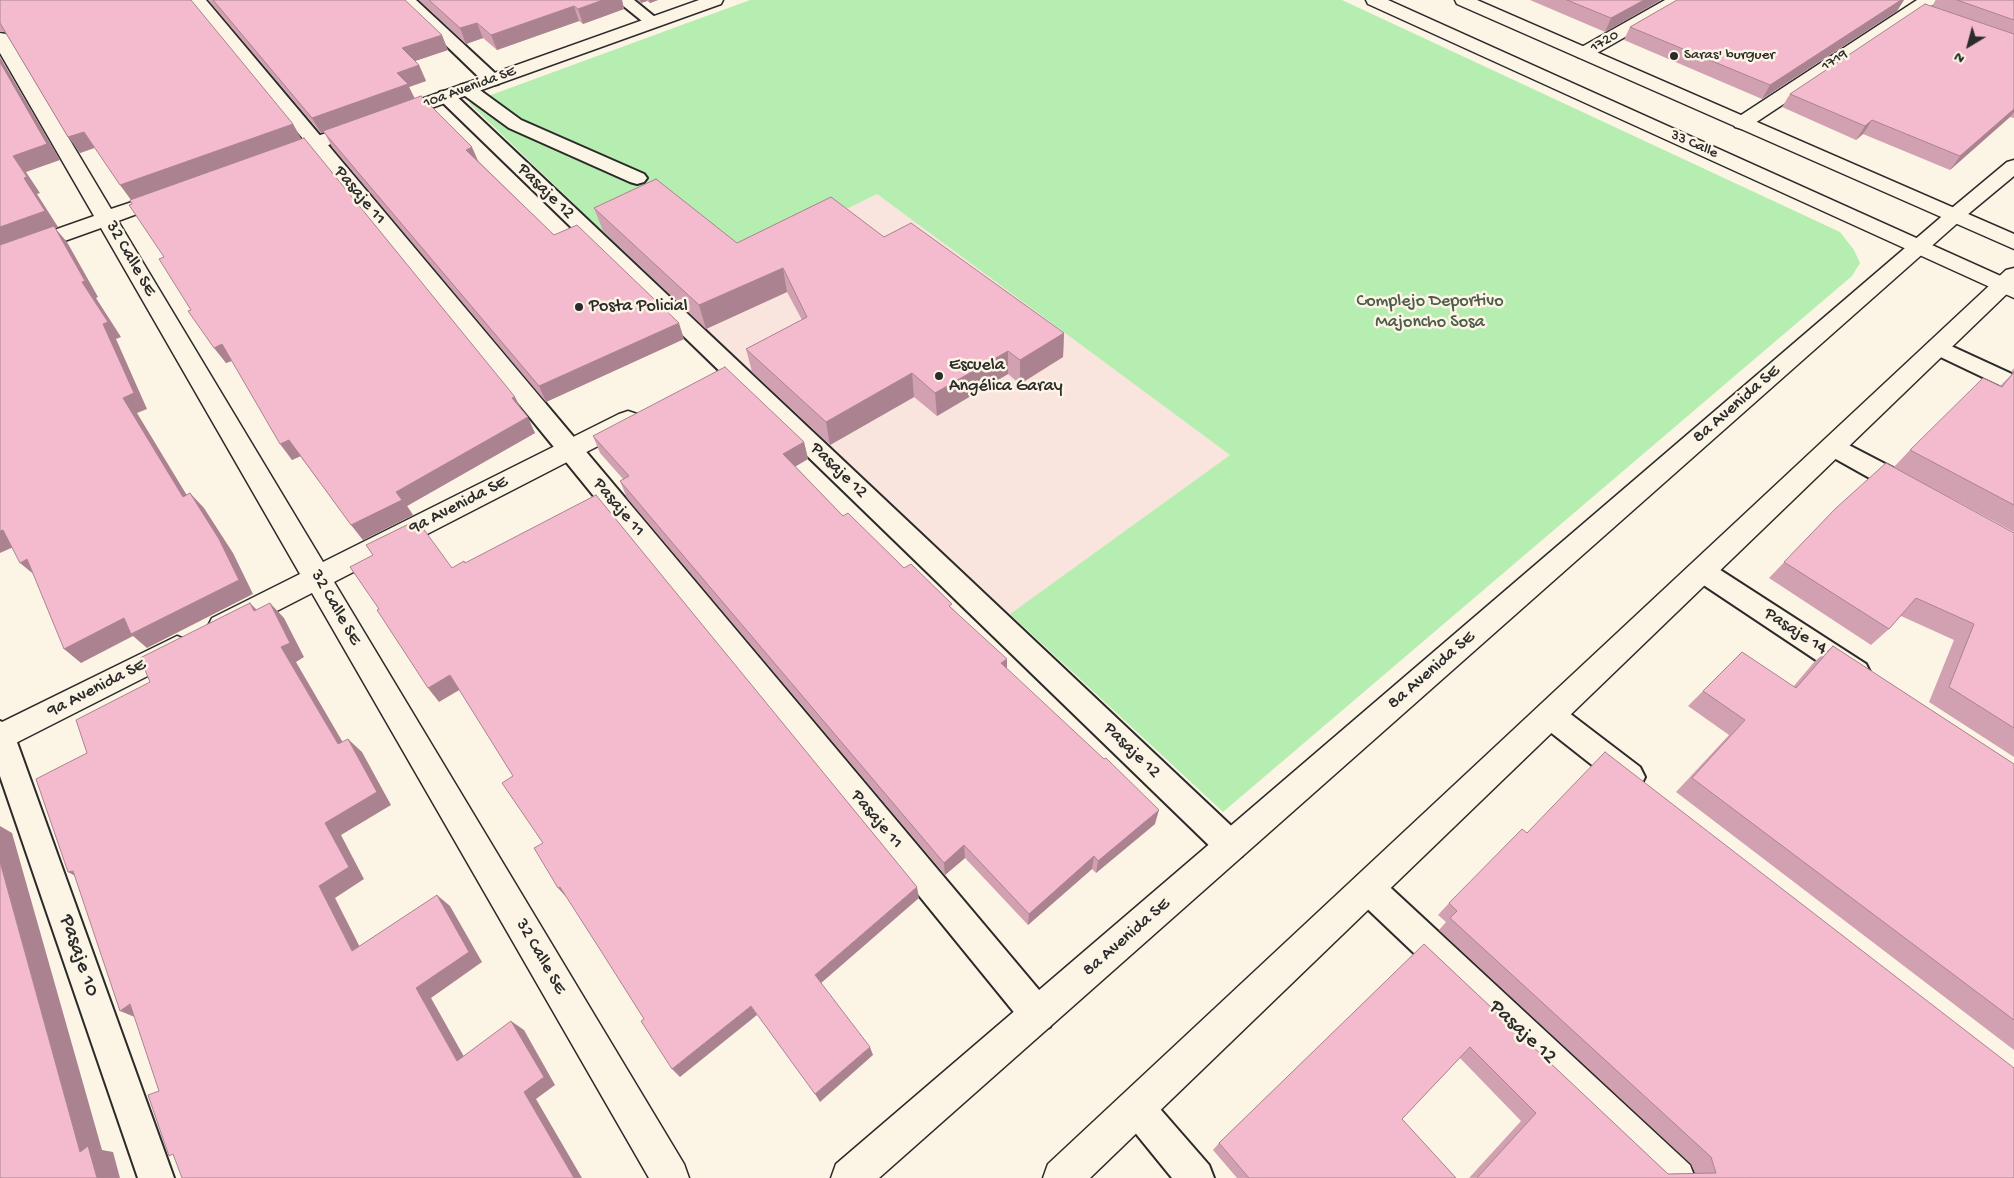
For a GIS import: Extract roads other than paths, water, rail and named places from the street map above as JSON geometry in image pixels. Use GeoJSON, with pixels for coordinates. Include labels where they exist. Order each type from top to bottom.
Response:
{"type":"FeatureCollection","features":[{"type":"Feature","properties":{"kind":"street","name":"10a Avenida SE"},"geometry":{"type":"LineString","coordinates":[[261,163],[715,0]]}},
{"type":"Feature","properties":{"kind":"street","name":"33 Calle"},"geometry":{"type":"LineString","coordinates":[[1374,0],[1918,247],[2010,284]]}},
{"type":"Feature","properties":{"kind":"street"},"geometry":{"type":"LineString","coordinates":[[1463,0],[2014,242]]}},
{"type":"Feature","properties":{"kind":"street","name":"1720"},"geometry":{"type":"LineString","coordinates":[[1584,53],[1677,0]]}},
{"type":"Feature","properties":{"kind":"street","name":"1719"},"geometry":{"type":"LineString","coordinates":[[1742,123],[1918,7]]}},
{"type":"Feature","properties":{"kind":"street","name":"32 Calle SE"},"geometry":{"type":"LineString","coordinates":[[0,38],[670,1178]]}},
{"type":"Feature","properties":{"kind":"street","name":"8a Avenida SE"},"geometry":{"type":"LineString","coordinates":[[850,1178],[1918,247],[2014,166]]}},
{"type":"Feature","properties":{"kind":"street"},"geometry":{"type":"LineString","coordinates":[[0,257],[188,189]]}},
{"type":"Feature","properties":{"kind":"street"},"geometry":{"type":"LineString","coordinates":[[1062,1178],[1938,347],[2010,284]]}},
{"type":"Feature","properties":{"kind":"street"},"geometry":{"type":"LineString","coordinates":[[703,382],[730,368]]}},
{"type":"Feature","properties":{"kind":"street","name":"9a Avenida SE"},"geometry":{"type":"LineString","coordinates":[[0,736],[650,409]]}},
{"type":"Feature","properties":{"kind":"lane","name":"Pasaje 11"},"geometry":{"type":"LineString","coordinates":[[198,0],[1038,1015]]}},
{"type":"Feature","properties":{"kind":"lane"},"geometry":{"type":"LineString","coordinates":[[407,0],[492,80]]}},
{"type":"Feature","properties":{"kind":"lane"},"geometry":{"type":"LineString","coordinates":[[624,0],[653,22]]}},
{"type":"Feature","properties":{"kind":"lane"},"geometry":{"type":"LineString","coordinates":[[456,93],[515,124],[637,178]]}},
{"type":"Feature","properties":{"kind":"lane","name":"Pasaje 12"},"geometry":{"type":"LineString","coordinates":[[456,93],[730,368],[1231,846]]}},
{"type":"Feature","properties":{"kind":"lane"},"geometry":{"type":"LineString","coordinates":[[1938,347],[2014,384]]}},
{"type":"Feature","properties":{"kind":"lane"},"geometry":{"type":"LineString","coordinates":[[1833,447],[1932,500]]}},
{"type":"Feature","properties":{"kind":"lane","name":"Pasaje 14"},"geometry":{"type":"LineString","coordinates":[[1702,571],[1874,684]]}},
{"type":"Feature","properties":{"kind":"lane"},"geometry":{"type":"LineString","coordinates":[[1550,715],[1652,794]]}},
{"type":"Feature","properties":{"kind":"lane","name":"Pasaje 10"},"geometry":{"type":"LineString","coordinates":[[0,736],[156,1178]]}},
{"type":"Feature","properties":{"kind":"lane","name":"Pasaje 12"},"geometry":{"type":"LineString","coordinates":[[1368,888],[1677,1178]]}},
{"type":"Feature","properties":{"kind":"lane"},"geometry":{"type":"LineString","coordinates":[[1136,1107],[1196,1178]]}},
{"type":"Feature","properties":{"kind":"place","name":"Saras' burguer"},"geometry":{"type":"Point","coordinates":[1674,56]}},
{"type":"Feature","properties":{"kind":"place","name":"Posta Policial"},"geometry":{"type":"Point","coordinates":[579,307]}},
{"type":"Feature","properties":{"kind":"place","name":"Escuela Angélica Garay"},"geometry":{"type":"Point","coordinates":[939,376]}},
{"type":"Feature","properties":{"kind":"park label","name":"Complejo Deportivo Majoncho Sosa"},"geometry":{"type":"Point","coordinates":[1430,312]}}]}
